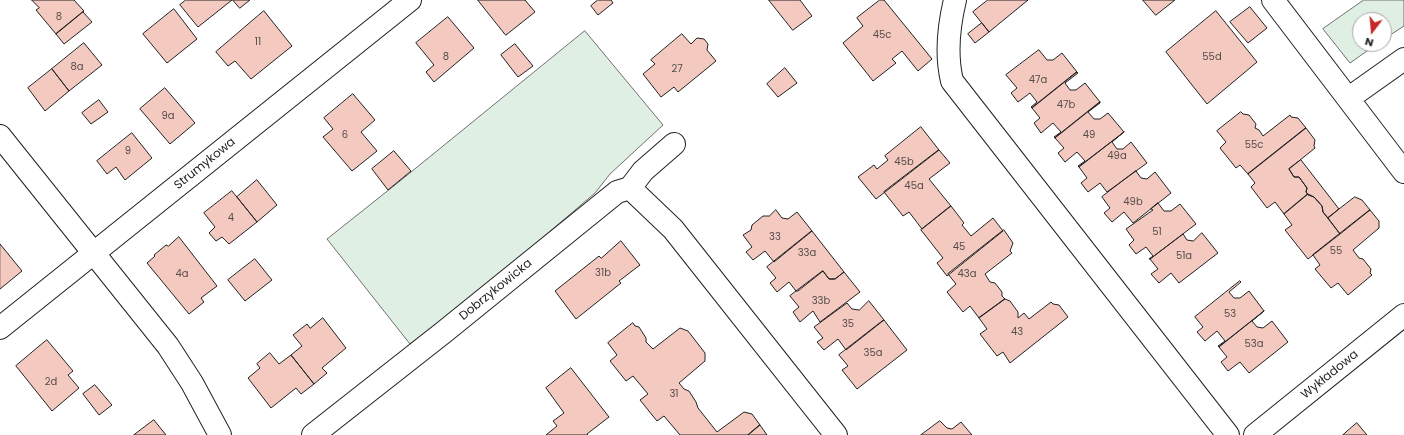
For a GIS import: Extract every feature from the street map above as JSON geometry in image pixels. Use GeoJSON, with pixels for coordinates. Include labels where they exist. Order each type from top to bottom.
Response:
{"type":"FeatureCollection","features":[{"type":"Feature","properties":{"kind":"street","name":"Strumykowa"},"geometry":{"type":"LineString","coordinates":[[0,328],[410,0]]}},
{"type":"Feature","properties":{"kind":"street"},"geometry":{"type":"LineString","coordinates":[[955,0],[950,22],[950,70],[952,81],[1228,435]]}},
{"type":"Feature","properties":{"kind":"street"},"geometry":{"type":"LineString","coordinates":[[1272,0],[1349,98],[1404,172]]}},
{"type":"Feature","properties":{"kind":"street"},"geometry":{"type":"LineString","coordinates":[[1349,98],[1404,59]]}},
{"type":"Feature","properties":{"kind":"street"},"geometry":{"type":"LineString","coordinates":[[0,136],[168,346],[192,383],[220,435]]}},
{"type":"Feature","properties":{"kind":"street","name":"Dobrzykowicka"},"geometry":{"type":"LineString","coordinates":[[313,435],[444,332],[617,192],[630,188],[643,171],[674,144]]}},
{"type":"Feature","properties":{"kind":"street"},"geometry":{"type":"LineString","coordinates":[[630,188],[673,229],[836,435]]}},
{"type":"Feature","properties":{"kind":"street","name":"Wykładowa"},"geometry":{"type":"LineString","coordinates":[[1255,435],[1404,315]]}},
{"type":"Feature","properties":{"kind":"green space"},"geometry":{"type":"Polygon","coordinates":[[[1364,0],[1404,0],[1404,26],[1392,34],[1392,12],[1352,12],[1352,52],[1366,52],[1350,63],[1323,29],[1364,0]]]}},
{"type":"Feature","properties":{"kind":"green space"},"geometry":{"type":"Polygon","coordinates":[[[585,31],[663,125],[610,174],[595,193],[487,285],[410,344],[327,239],[585,31]]]}},
{"type":"Feature","properties":{"kind":"building"},"geometry":{"type":"Polygon","coordinates":[[[32,0],[74,0],[84,11],[56,34],[36,10],[39,8],[32,0]]]}},
{"type":"Feature","properties":{"kind":"building"},"geometry":{"type":"Polygon","coordinates":[[[186,0],[232,0],[198,27],[180,5],[186,0]]]}},
{"type":"Feature","properties":{"kind":"building"},"geometry":{"type":"Polygon","coordinates":[[[233,0],[250,0],[240,8],[233,0]]]}},
{"type":"Feature","properties":{"kind":"building"},"geometry":{"type":"Polygon","coordinates":[[[478,0],[525,0],[535,12],[506,35],[478,0]]]}},
{"type":"Feature","properties":{"kind":"building"},"geometry":{"type":"Polygon","coordinates":[[[598,0],[611,0],[613,3],[598,15],[591,6],[598,0]]]}},
{"type":"Feature","properties":{"kind":"building"},"geometry":{"type":"Polygon","coordinates":[[[769,0],[800,0],[812,16],[793,30],[769,0]]]}},
{"type":"Feature","properties":{"kind":"building"},"geometry":{"type":"Polygon","coordinates":[[[880,0],[884,0],[932,59],[918,71],[902,51],[892,59],[896,63],[873,81],[843,43],[863,26],[857,18],[880,0]]]}},
{"type":"Feature","properties":{"kind":"building"},"geometry":{"type":"Polygon","coordinates":[[[988,0],[1028,0],[989,32],[973,12],[988,0]]]}},
{"type":"Feature","properties":{"kind":"building"},"geometry":{"type":"Polygon","coordinates":[[[1143,0],[1175,0],[1156,15],[1143,0]]]}},
{"type":"Feature","properties":{"kind":"building"},"geometry":{"type":"Polygon","coordinates":[[[1250,7],[1267,28],[1248,43],[1230,22],[1250,7]]]}},
{"type":"Feature","properties":{"kind":"building"},"geometry":{"type":"Polygon","coordinates":[[[174,9],[197,39],[167,63],[143,34],[174,9]]]}},
{"type":"Feature","properties":{"kind":"building"},"geometry":{"type":"Polygon","coordinates":[[[264,11],[292,46],[251,79],[235,61],[228,66],[216,52],[264,11]]]}},
{"type":"Feature","properties":{"kind":"building"},"geometry":{"type":"Polygon","coordinates":[[[1216,11],[1257,62],[1207,104],[1166,52],[1216,11]]]}},
{"type":"Feature","properties":{"kind":"building"},"geometry":{"type":"Polygon","coordinates":[[[83,12],[92,22],[64,44],[56,34],[83,12]]]}},
{"type":"Feature","properties":{"kind":"building"},"geometry":{"type":"Polygon","coordinates":[[[448,17],[474,48],[434,82],[426,72],[434,65],[416,43],[448,17]]]}},
{"type":"Feature","properties":{"kind":"building"},"geometry":{"type":"Polygon","coordinates":[[[982,23],[989,32],[975,43],[968,34],[982,23]]]}},
{"type":"Feature","properties":{"kind":"building"},"geometry":{"type":"Polygon","coordinates":[[[682,34],[691,44],[697,38],[704,39],[708,44],[707,50],[716,61],[678,92],[674,87],[661,97],[643,74],[655,64],[651,60],[682,34]]]}},
{"type":"Feature","properties":{"kind":"building"},"geometry":{"type":"Polygon","coordinates":[[[84,43],[102,65],[69,91],[52,69],[84,43]]]}},
{"type":"Feature","properties":{"kind":"building"},"geometry":{"type":"Polygon","coordinates":[[[515,44],[533,66],[518,77],[501,55],[515,44]]]}},
{"type":"Feature","properties":{"kind":"building"},"geometry":{"type":"Polygon","coordinates":[[[1039,50],[1047,60],[1053,60],[1062,53],[1077,72],[1032,108],[1031,107],[1037,102],[1030,93],[1018,102],[1011,93],[1017,88],[1006,75],[1039,50]]]}},
{"type":"Feature","properties":{"kind":"building"},"geometry":{"type":"Polygon","coordinates":[[[785,68],[797,83],[778,97],[767,84],[785,68]]]}},
{"type":"Feature","properties":{"kind":"building"},"geometry":{"type":"Polygon","coordinates":[[[52,69],[69,91],[45,111],[28,88],[52,69]]]}},
{"type":"Feature","properties":{"kind":"building"},"geometry":{"type":"Polygon","coordinates":[[[1077,72],[1078,73],[1065,83],[1070,90],[1076,90],[1085,83],[1100,102],[1055,138],[1054,137],[1061,132],[1053,123],[1041,133],[1034,123],[1040,118],[1032,108],[1077,72]]]}},
{"type":"Feature","properties":{"kind":"building"},"geometry":{"type":"Polygon","coordinates":[[[165,88],[195,123],[170,144],[140,109],[165,88]]]}},
{"type":"Feature","properties":{"kind":"building"},"geometry":{"type":"Polygon","coordinates":[[[353,94],[375,120],[361,132],[377,151],[352,171],[323,137],[333,129],[324,118],[353,94]]]}},
{"type":"Feature","properties":{"kind":"building"},"geometry":{"type":"Polygon","coordinates":[[[99,100],[108,112],[91,124],[82,113],[99,100]]]}},
{"type":"Feature","properties":{"kind":"building"},"geometry":{"type":"Polygon","coordinates":[[[1100,102],[1088,112],[1094,119],[1100,119],[1108,113],[1124,132],[1079,167],[1078,166],[1085,161],[1077,152],[1065,162],[1058,153],[1064,148],[1055,138],[1100,102]]]}},
{"type":"Feature","properties":{"kind":"building"},"geometry":{"type":"Polygon","coordinates":[[[1241,112],[1249,115],[1256,124],[1255,128],[1259,130],[1263,136],[1290,115],[1291,117],[1298,118],[1306,128],[1248,174],[1240,165],[1236,168],[1220,148],[1226,142],[1217,131],[1241,112]]]}},
{"type":"Feature","properties":{"kind":"building"},"geometry":{"type":"Polygon","coordinates":[[[921,127],[939,150],[876,199],[858,177],[874,165],[877,169],[888,160],[885,156],[921,127]]]}},
{"type":"Feature","properties":{"kind":"building"},"geometry":{"type":"Polygon","coordinates":[[[1306,128],[1315,140],[1315,148],[1289,169],[1294,177],[1299,177],[1307,188],[1306,192],[1308,194],[1284,214],[1275,202],[1267,208],[1251,187],[1255,183],[1248,174],[1306,128]]]}},
{"type":"Feature","properties":{"kind":"building"},"geometry":{"type":"Polygon","coordinates":[[[1124,132],[1112,142],[1117,149],[1123,149],[1131,142],[1147,163],[1107,192],[1100,183],[1088,192],[1081,183],[1087,178],[1079,167],[1124,132]]]}},
{"type":"Feature","properties":{"kind":"building"},"geometry":{"type":"Polygon","coordinates":[[[132,133],[152,158],[125,180],[116,167],[107,174],[97,161],[132,133]]]}},
{"type":"Feature","properties":{"kind":"building"},"geometry":{"type":"Polygon","coordinates":[[[939,150],[950,163],[929,179],[951,206],[922,229],[909,212],[903,216],[884,192],[939,150]]]}},
{"type":"Feature","properties":{"kind":"building"},"geometry":{"type":"Polygon","coordinates":[[[394,151],[411,171],[388,190],[372,169],[394,151]]]}},
{"type":"Feature","properties":{"kind":"building"},"geometry":{"type":"Polygon","coordinates":[[[1301,160],[1339,209],[1328,218],[1323,212],[1322,206],[1314,197],[1308,195],[1306,192],[1307,188],[1299,177],[1294,177],[1289,169],[1301,160]]]}},
{"type":"Feature","properties":{"kind":"building"},"geometry":{"type":"Polygon","coordinates":[[[1136,171],[1141,178],[1147,179],[1155,172],[1171,193],[1133,223],[1124,212],[1112,222],[1104,213],[1110,208],[1102,197],[1136,171]]]}},
{"type":"Feature","properties":{"kind":"building"},"geometry":{"type":"Polygon","coordinates":[[[257,180],[277,205],[257,222],[237,197],[257,180]]]}},
{"type":"Feature","properties":{"kind":"building"},"geometry":{"type":"Polygon","coordinates":[[[232,191],[257,222],[229,244],[222,237],[216,241],[209,233],[215,227],[204,213],[232,191]]]}},
{"type":"Feature","properties":{"kind":"building"},"geometry":{"type":"Polygon","coordinates":[[[1308,194],[1314,197],[1322,206],[1323,212],[1340,234],[1308,259],[1285,230],[1292,225],[1284,214],[1308,194]]]}},
{"type":"Feature","properties":{"kind":"building"},"geometry":{"type":"Polygon","coordinates":[[[1355,197],[1362,200],[1370,210],[1340,234],[1328,218],[1355,197]]]}},
{"type":"Feature","properties":{"kind":"building"},"geometry":{"type":"Polygon","coordinates":[[[1158,203],[1164,211],[1171,211],[1180,204],[1196,224],[1149,259],[1153,256],[1146,247],[1136,254],[1129,245],[1134,240],[1126,229],[1153,210],[1151,209],[1158,203]]]}},
{"type":"Feature","properties":{"kind":"building"},"geometry":{"type":"Polygon","coordinates":[[[951,206],[964,223],[962,225],[971,236],[993,218],[1003,231],[947,276],[937,263],[943,258],[921,230],[951,206]]]}},
{"type":"Feature","properties":{"kind":"building"},"geometry":{"type":"Polygon","coordinates":[[[776,210],[782,218],[788,219],[797,212],[812,231],[774,262],[765,251],[753,260],[746,252],[752,247],[743,235],[751,230],[752,225],[763,216],[769,216],[776,210]]]}},
{"type":"Feature","properties":{"kind":"building"},"geometry":{"type":"Polygon","coordinates":[[[1370,210],[1379,221],[1379,228],[1353,250],[1371,269],[1370,273],[1372,275],[1348,295],[1338,283],[1331,288],[1315,269],[1320,265],[1313,255],[1370,210]]]}},
{"type":"Feature","properties":{"kind":"building"},"geometry":{"type":"Polygon","coordinates":[[[1004,230],[1013,243],[1010,251],[1012,253],[985,274],[990,282],[995,283],[1005,299],[979,318],[970,306],[963,312],[947,292],[956,284],[948,274],[1004,230]]]}},
{"type":"Feature","properties":{"kind":"building"},"geometry":{"type":"Polygon","coordinates":[[[812,231],[844,272],[835,279],[829,279],[823,271],[798,291],[796,291],[789,282],[777,292],[770,283],[776,278],[767,267],[812,231]]]}},
{"type":"Feature","properties":{"kind":"building"},"geometry":{"type":"Polygon","coordinates":[[[1202,233],[1218,253],[1179,283],[1171,273],[1159,283],[1151,274],[1158,269],[1150,259],[1183,234],[1187,240],[1193,241],[1202,233]]]}},
{"type":"Feature","properties":{"kind":"building"},"geometry":{"type":"Polygon","coordinates":[[[179,237],[217,286],[201,298],[204,302],[189,314],[147,263],[166,245],[168,246],[179,237]]]}},
{"type":"Feature","properties":{"kind":"building"},"geometry":{"type":"Polygon","coordinates":[[[621,241],[640,265],[619,281],[621,283],[576,319],[555,291],[599,256],[601,258],[621,241]]]}},
{"type":"Feature","properties":{"kind":"building"},"geometry":{"type":"Polygon","coordinates":[[[0,244],[22,271],[0,289],[0,244]]]}},
{"type":"Feature","properties":{"kind":"building"},"geometry":{"type":"Polygon","coordinates":[[[255,259],[272,280],[245,301],[228,280],[255,259]]]}},
{"type":"Feature","properties":{"kind":"building"},"geometry":{"type":"Polygon","coordinates":[[[823,271],[829,279],[835,279],[844,272],[860,292],[820,322],[813,311],[800,322],[793,312],[799,307],[790,296],[823,271]]]}},
{"type":"Feature","properties":{"kind":"building"},"geometry":{"type":"Polygon","coordinates":[[[1240,281],[1241,282],[1229,292],[1234,298],[1240,298],[1249,291],[1264,311],[1219,347],[1218,346],[1225,341],[1217,331],[1205,341],[1197,332],[1203,327],[1195,317],[1240,281]]]}},
{"type":"Feature","properties":{"kind":"building"},"geometry":{"type":"Polygon","coordinates":[[[1005,299],[1010,301],[1018,312],[1018,318],[1024,313],[1029,319],[1051,302],[1059,305],[1068,317],[1010,363],[1003,352],[997,356],[980,334],[987,329],[979,318],[1005,299]]]}},
{"type":"Feature","properties":{"kind":"building"},"geometry":{"type":"Polygon","coordinates":[[[869,301],[884,320],[846,350],[838,339],[824,350],[817,342],[823,338],[814,327],[847,303],[852,309],[859,310],[869,301]]]}},
{"type":"Feature","properties":{"kind":"building"},"geometry":{"type":"Polygon","coordinates":[[[1264,311],[1252,321],[1257,327],[1263,328],[1272,321],[1288,342],[1249,373],[1240,362],[1228,371],[1221,362],[1227,357],[1219,347],[1264,311]]]}},
{"type":"Feature","properties":{"kind":"building"},"geometry":{"type":"Polygon","coordinates":[[[323,318],[346,348],[322,368],[327,373],[314,384],[291,355],[302,346],[293,335],[307,324],[310,328],[323,318]]]}},
{"type":"Feature","properties":{"kind":"building"},"geometry":{"type":"Polygon","coordinates":[[[884,320],[907,350],[857,389],[842,370],[848,366],[839,355],[884,320]]]}},
{"type":"Feature","properties":{"kind":"building"},"geometry":{"type":"Polygon","coordinates":[[[633,323],[635,326],[639,327],[646,338],[646,342],[653,349],[680,328],[688,331],[705,353],[705,361],[679,383],[684,389],[689,391],[698,408],[717,432],[744,412],[752,414],[760,425],[748,435],[680,435],[664,416],[657,421],[640,400],[648,394],[633,376],[626,381],[610,361],[617,355],[608,343],[633,323]]]}},
{"type":"Feature","properties":{"kind":"building"},"geometry":{"type":"Polygon","coordinates":[[[47,340],[73,371],[68,375],[79,388],[52,411],[16,366],[47,340]]]}},
{"type":"Feature","properties":{"kind":"building"},"geometry":{"type":"Polygon","coordinates":[[[270,353],[279,364],[291,355],[314,384],[301,394],[296,388],[271,408],[248,378],[260,368],[257,364],[270,353]]]}},
{"type":"Feature","properties":{"kind":"building"},"geometry":{"type":"Polygon","coordinates":[[[571,368],[609,417],[587,434],[588,435],[546,435],[557,426],[553,421],[564,413],[546,388],[571,368]]]}},
{"type":"Feature","properties":{"kind":"building"},"geometry":{"type":"Polygon","coordinates":[[[95,385],[112,405],[99,415],[83,394],[95,385]]]}},
{"type":"Feature","properties":{"kind":"building"},"geometry":{"type":"Polygon","coordinates":[[[154,420],[166,435],[134,435],[154,420]]]}},
{"type":"Feature","properties":{"kind":"building"},"geometry":{"type":"Polygon","coordinates":[[[940,421],[947,428],[952,429],[961,422],[972,435],[921,435],[940,421]]]}},
{"type":"Feature","properties":{"kind":"building"},"geometry":{"type":"Polygon","coordinates":[[[1357,423],[1367,435],[1343,435],[1357,423]]]}},
{"type":"Feature","properties":{"kind":"building"},"geometry":{"type":"Polygon","coordinates":[[[760,425],[767,435],[748,435],[760,425]]]}}]}
